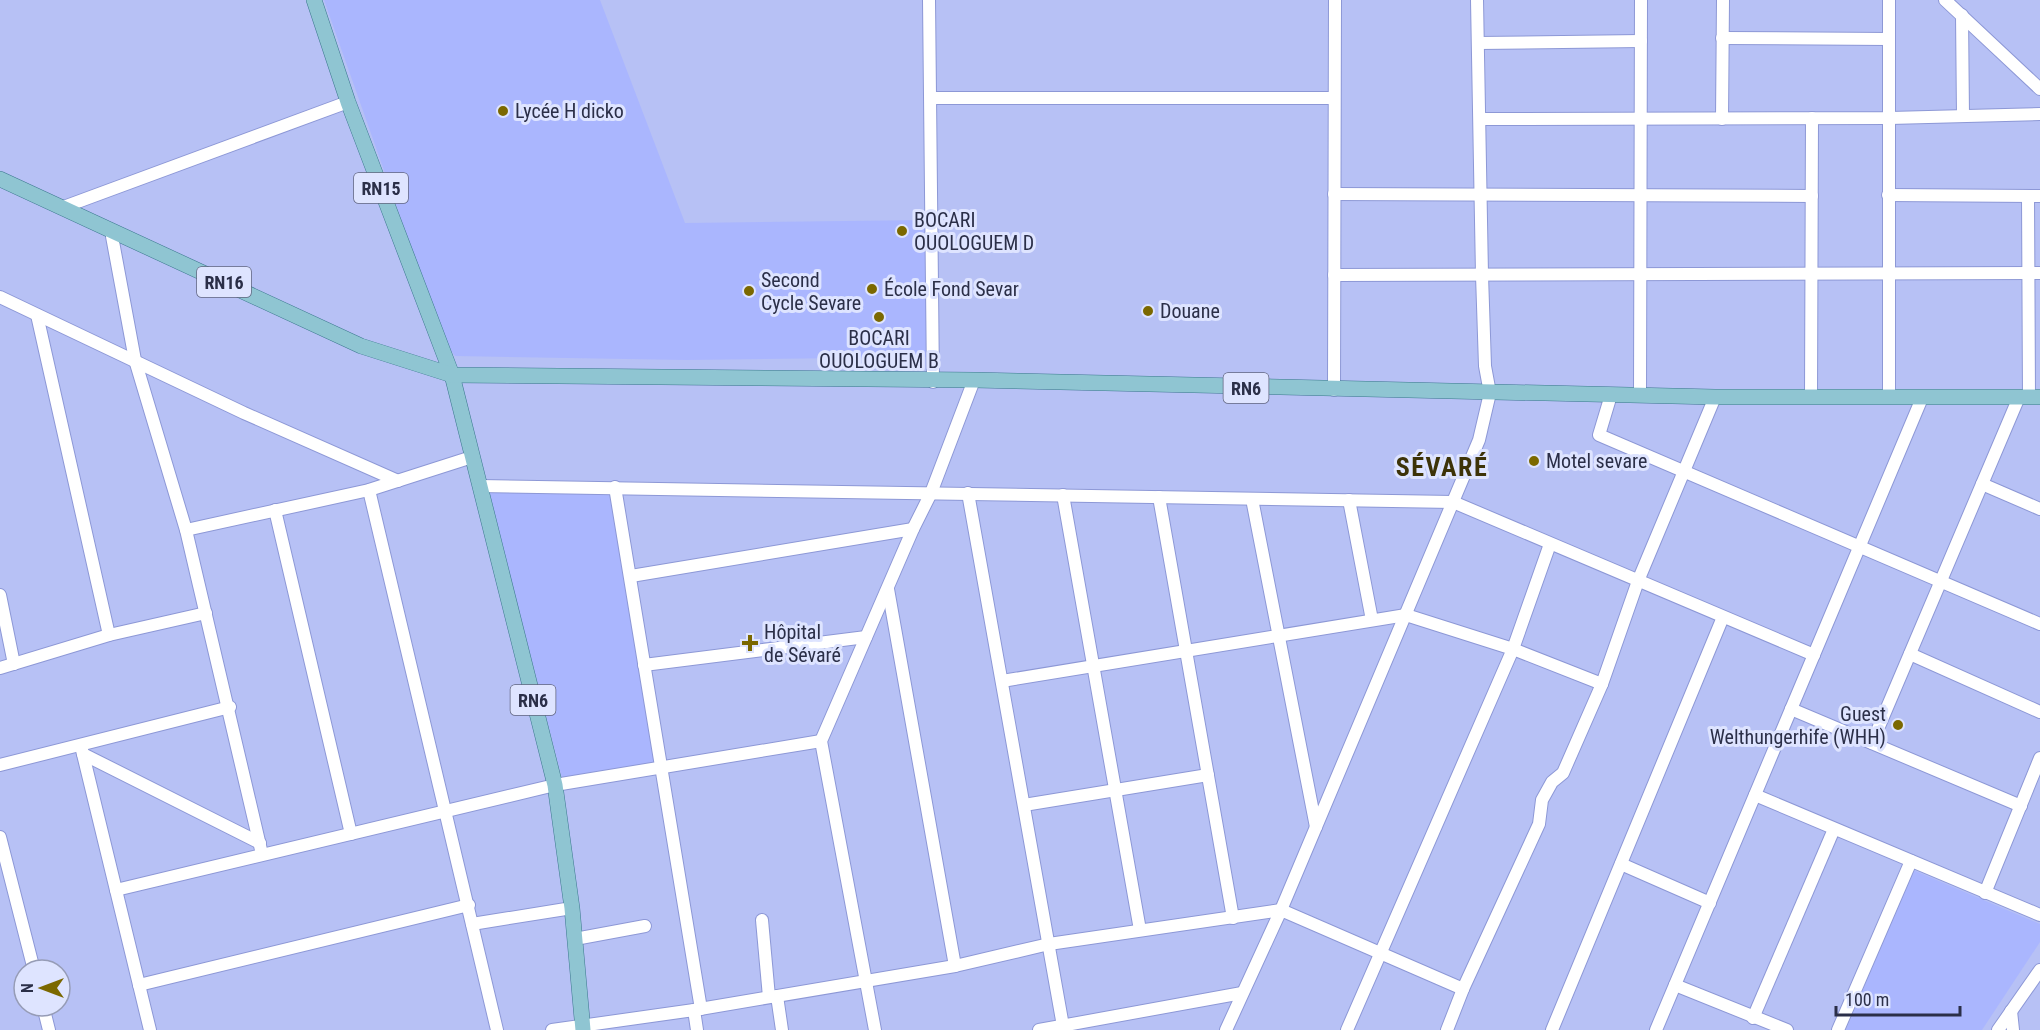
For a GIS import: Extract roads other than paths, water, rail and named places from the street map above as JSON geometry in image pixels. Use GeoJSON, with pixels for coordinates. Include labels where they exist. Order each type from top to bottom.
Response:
{"type":"FeatureCollection","features":[{"type":"Feature","properties":{"kind":"main road","name":"RN15"},"geometry":{"type":"LineString","coordinates":[[314,0],[348,102],[452,375]]}},
{"type":"Feature","properties":{"kind":"main road","name":"RN16"},"geometry":{"type":"LineString","coordinates":[[0,179],[361,346],[452,375]]}},
{"type":"Feature","properties":{"kind":"main road","name":"RN6"},"geometry":{"type":"LineString","coordinates":[[583,1028],[572,908],[555,785],[452,375],[974,381],[1715,397],[2029,397]]}},
{"type":"Feature","properties":{"kind":"street"},"geometry":{"type":"LineString","coordinates":[[929,0],[933,382]]}},
{"type":"Feature","properties":{"kind":"street"},"geometry":{"type":"LineString","coordinates":[[1334,390],[1335,0]]}},
{"type":"Feature","properties":{"kind":"street"},"geometry":{"type":"LineString","coordinates":[[1226,1030],[1281,910],[1479,440],[1490,393],[1485,366],[1477,0]]}},
{"type":"Feature","properties":{"kind":"street"},"geometry":{"type":"LineString","coordinates":[[1640,395],[1641,0]]}},
{"type":"Feature","properties":{"kind":"street"},"geometry":{"type":"LineString","coordinates":[[1722,119],[1723,0]]}},
{"type":"Feature","properties":{"kind":"street"},"geometry":{"type":"LineString","coordinates":[[1889,0],[1889,398]]}},
{"type":"Feature","properties":{"kind":"street"},"geometry":{"type":"LineString","coordinates":[[1945,0],[2040,89]]}},
{"type":"Feature","properties":{"kind":"street"},"geometry":{"type":"LineString","coordinates":[[1962,15],[1963,116]]}},
{"type":"Feature","properties":{"kind":"street"},"geometry":{"type":"LineString","coordinates":[[1722,38],[1889,39]]}},
{"type":"Feature","properties":{"kind":"street"},"geometry":{"type":"LineString","coordinates":[[1478,43],[1641,41]]}},
{"type":"Feature","properties":{"kind":"street"},"geometry":{"type":"LineString","coordinates":[[930,98],[1335,99]]}},
{"type":"Feature","properties":{"kind":"street"},"geometry":{"type":"LineString","coordinates":[[61,208],[348,102]]}},
{"type":"Feature","properties":{"kind":"street"},"geometry":{"type":"LineString","coordinates":[[1479,119],[1890,118],[2040,114]]}},
{"type":"Feature","properties":{"kind":"street"},"geometry":{"type":"LineString","coordinates":[[1811,397],[1812,118]]}},
{"type":"Feature","properties":{"kind":"street"},"geometry":{"type":"LineString","coordinates":[[1334,194],[1812,196]]}},
{"type":"Feature","properties":{"kind":"street"},"geometry":{"type":"LineString","coordinates":[[1872,743],[1982,484],[2029,397],[2034,273],[2034,196],[1888,195]]}},
{"type":"Feature","properties":{"kind":"street"},"geometry":{"type":"LineString","coordinates":[[111,231],[135,360],[186,530],[230,707],[261,849]]}},
{"type":"Feature","properties":{"kind":"street"},"geometry":{"type":"LineString","coordinates":[[1334,274],[2034,273]]}},
{"type":"Feature","properties":{"kind":"street"},"geometry":{"type":"LineString","coordinates":[[0,297],[398,481]]}},
{"type":"Feature","properties":{"kind":"street"},"geometry":{"type":"LineString","coordinates":[[37,315],[109,635]]}},
{"type":"Feature","properties":{"kind":"street"},"geometry":{"type":"LineString","coordinates":[[875,1030],[821,741],[913,529],[931,493],[974,381]]}},
{"type":"Feature","properties":{"kind":"street"},"geometry":{"type":"LineString","coordinates":[[1611,395],[1599,435],[2040,624]]}},
{"type":"Feature","properties":{"kind":"street"},"geometry":{"type":"LineString","coordinates":[[1447,1030],[1463,989],[1539,824],[1539,809],[1546,789],[1563,773],[1602,684],[1638,581],[1715,397]]}},
{"type":"Feature","properties":{"kind":"street"},"geometry":{"type":"LineString","coordinates":[[1656,1030],[1922,398]]}},
{"type":"Feature","properties":{"kind":"street"},"geometry":{"type":"LineString","coordinates":[[186,530],[369,490],[472,457]]}},
{"type":"Feature","properties":{"kind":"street"},"geometry":{"type":"LineString","coordinates":[[1982,484],[2040,508]]}},
{"type":"Feature","properties":{"kind":"street"},"geometry":{"type":"LineString","coordinates":[[480,486],[1453,502],[1814,655]]}},
{"type":"Feature","properties":{"kind":"street"},"geometry":{"type":"LineString","coordinates":[[615,487],[661,768],[697,1010],[697,1030]]}},
{"type":"Feature","properties":{"kind":"street"},"geometry":{"type":"LineString","coordinates":[[369,490],[497,1030]]}},
{"type":"Feature","properties":{"kind":"street"},"geometry":{"type":"LineString","coordinates":[[968,493],[1063,1026]]}},
{"type":"Feature","properties":{"kind":"street"},"geometry":{"type":"LineString","coordinates":[[1063,495],[1140,930]]}},
{"type":"Feature","properties":{"kind":"street"},"geometry":{"type":"LineString","coordinates":[[1160,497],[1233,918]]}},
{"type":"Feature","properties":{"kind":"street"},"geometry":{"type":"LineString","coordinates":[[1252,499],[1316,828]]}},
{"type":"Feature","properties":{"kind":"street"},"geometry":{"type":"LineString","coordinates":[[1349,500],[1372,620]]}},
{"type":"Feature","properties":{"kind":"street"},"geometry":{"type":"LineString","coordinates":[[275,510],[351,834]]}},
{"type":"Feature","properties":{"kind":"street"},"geometry":{"type":"LineString","coordinates":[[631,576],[913,529]]}},
{"type":"Feature","properties":{"kind":"street"},"geometry":{"type":"LineString","coordinates":[[1348,1030],[1513,649],[1550,544]]}},
{"type":"Feature","properties":{"kind":"street"},"geometry":{"type":"LineString","coordinates":[[888,589],[955,966]]}},
{"type":"Feature","properties":{"kind":"street"},"geometry":{"type":"LineString","coordinates":[[0,595],[14,664]]}},
{"type":"Feature","properties":{"kind":"street"},"geometry":{"type":"LineString","coordinates":[[0,668],[109,635],[206,613]]}},
{"type":"Feature","properties":{"kind":"street"},"geometry":{"type":"LineString","coordinates":[[1002,681],[1406,615],[1513,649],[1602,684]]}},
{"type":"Feature","properties":{"kind":"street"},"geometry":{"type":"LineString","coordinates":[[1552,1030],[1723,617]]}},
{"type":"Feature","properties":{"kind":"street"},"geometry":{"type":"LineString","coordinates":[[644,665],[866,637]]}},
{"type":"Feature","properties":{"kind":"street"},"geometry":{"type":"LineString","coordinates":[[1910,654],[2040,712]]}},
{"type":"Feature","properties":{"kind":"street"},"geometry":{"type":"LineString","coordinates":[[0,765],[82,750],[230,707]]}},
{"type":"Feature","properties":{"kind":"street"},"geometry":{"type":"LineString","coordinates":[[1791,709],[2021,806]]}},
{"type":"Feature","properties":{"kind":"street"},"geometry":{"type":"LineString","coordinates":[[116,890],[261,849],[351,834],[446,809],[555,785],[821,741]]}},
{"type":"Feature","properties":{"kind":"street"},"geometry":{"type":"LineString","coordinates":[[82,750],[261,849]]}},
{"type":"Feature","properties":{"kind":"street"},"geometry":{"type":"LineString","coordinates":[[82,750],[150,1030]]}},
{"type":"Feature","properties":{"kind":"street"},"geometry":{"type":"LineString","coordinates":[[1985,893],[2040,758]]}},
{"type":"Feature","properties":{"kind":"street"},"geometry":{"type":"LineString","coordinates":[[1024,805],[1208,775]]}},
{"type":"Feature","properties":{"kind":"street"},"geometry":{"type":"LineString","coordinates":[[1755,795],[2040,915]]}},
{"type":"Feature","properties":{"kind":"street"},"geometry":{"type":"LineString","coordinates":[[1753,1018],[1834,829]]}},
{"type":"Feature","properties":{"kind":"street"},"geometry":{"type":"LineString","coordinates":[[0,837],[31,958]]}},
{"type":"Feature","properties":{"kind":"street"},"geometry":{"type":"LineString","coordinates":[[1838,1030],[1911,861]]}},
{"type":"Feature","properties":{"kind":"street"},"geometry":{"type":"LineString","coordinates":[[1621,864],[1710,903]]}},
{"type":"Feature","properties":{"kind":"street"},"geometry":{"type":"LineString","coordinates":[[139,985],[469,905]]}},
{"type":"Feature","properties":{"kind":"street"},"geometry":{"type":"LineString","coordinates":[[472,924],[572,908]]}},
{"type":"Feature","properties":{"kind":"street"},"geometry":{"type":"LineString","coordinates":[[552,1030],[583,1028],[697,1010],[955,966],[1049,944],[1281,910],[1463,989]]}},
{"type":"Feature","properties":{"kind":"street"},"geometry":{"type":"LineString","coordinates":[[762,920],[773,996],[783,1030]]}},
{"type":"Feature","properties":{"kind":"street"},"geometry":{"type":"LineString","coordinates":[[575,939],[645,926]]}},
{"type":"Feature","properties":{"kind":"street"},"geometry":{"type":"LineString","coordinates":[[1998,1030],[2040,970]]}},
{"type":"Feature","properties":{"kind":"street"},"geometry":{"type":"LineString","coordinates":[[1675,986],[1787,1030]]}},
{"type":"Feature","properties":{"kind":"street"},"geometry":{"type":"LineString","coordinates":[[1039,1030],[1242,993]]}},
{"type":"Feature","properties":{"kind":"street"},"geometry":{"type":"LineString","coordinates":[[2011,1011],[2013,1030]]}},
{"type":"Feature","properties":{"kind":"place","name":"Lycée H dicko"},"geometry":{"type":"Point","coordinates":[503,111]}},
{"type":"Feature","properties":{"kind":"place","name":"BOCARI OUOLOGUEM D"},"geometry":{"type":"Point","coordinates":[902,231]}},
{"type":"Feature","properties":{"kind":"place","name":"École Fond Sevar"},"geometry":{"type":"Point","coordinates":[872,289]}},
{"type":"Feature","properties":{"kind":"place","name":"Second Cycle Sevare"},"geometry":{"type":"Point","coordinates":[749,291]}},
{"type":"Feature","properties":{"kind":"place","name":"Douane"},"geometry":{"type":"Point","coordinates":[1148,311]}},
{"type":"Feature","properties":{"kind":"place","name":"BOCARI OUOLOGUEM B"},"geometry":{"type":"Point","coordinates":[879,317]}},
{"type":"Feature","properties":{"kind":"place","name":"Motel sevare"},"geometry":{"type":"Point","coordinates":[1534,461]}},
{"type":"Feature","properties":{"kind":"place","name":"Hôpital de Sévaré"},"geometry":{"type":"Point","coordinates":[750,643]}},
{"type":"Feature","properties":{"kind":"place","name":"Guest Welthungerhife (WHH)"},"geometry":{"type":"Point","coordinates":[1898,725]}},
{"type":"Feature","properties":{"kind":"district","name":"SÉVARÉ"},"geometry":{"type":"Point","coordinates":[1442,467]}}]}
